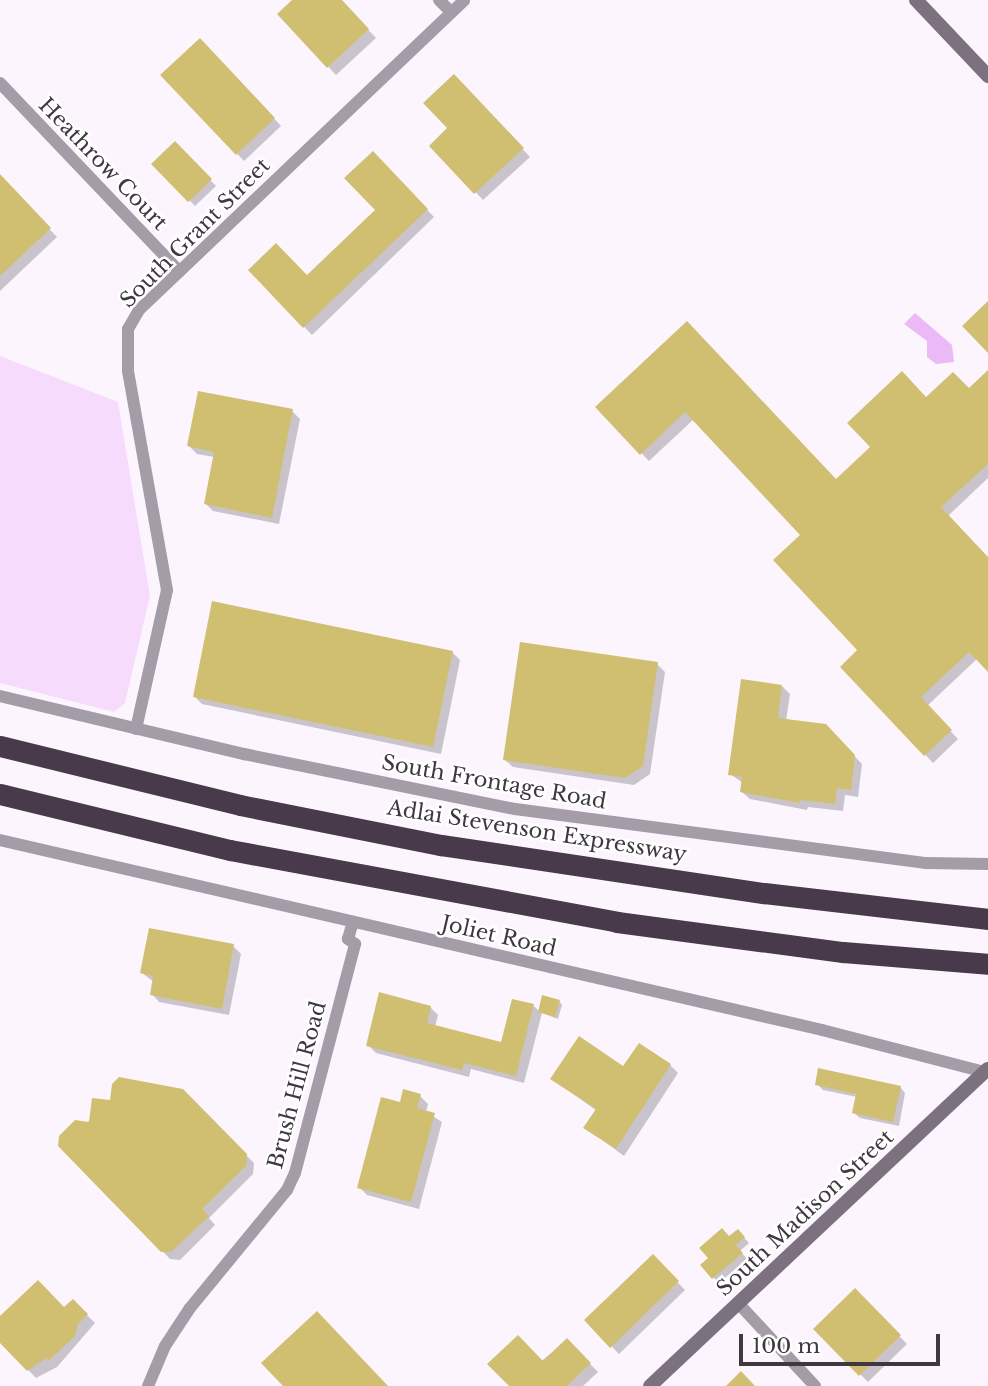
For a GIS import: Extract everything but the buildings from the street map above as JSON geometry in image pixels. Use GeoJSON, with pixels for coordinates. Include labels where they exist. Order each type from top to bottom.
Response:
{"type":"FeatureCollection","features":[{"type":"Feature","properties":{"kind":"highway","name":"Adlai Stevenson Expressway"},"geometry":{"type":"LineString","coordinates":[[0,746],[240,805],[441,845],[764,893],[988,919]]}},
{"type":"Feature","properties":{"kind":"highway"},"geometry":{"type":"LineString","coordinates":[[0,794],[230,850],[617,922],[817,948],[988,964]]}},
{"type":"Feature","properties":{"kind":"street"},"geometry":{"type":"LineString","coordinates":[[439,0],[451,12]]}},
{"type":"Feature","properties":{"kind":"street","name":"South Grant Street"},"geometry":{"type":"LineString","coordinates":[[136,729],[167,590],[125,344],[139,310],[464,0]]}},
{"type":"Feature","properties":{"kind":"street"},"geometry":{"type":"LineString","coordinates":[[916,0],[988,76]]}},
{"type":"Feature","properties":{"kind":"street","name":"Heathrow Court"},"geometry":{"type":"LineString","coordinates":[[0,83],[179,271]]}},
{"type":"Feature","properties":{"kind":"street","name":"South Frontage Road"},"geometry":{"type":"LineString","coordinates":[[0,696],[136,729],[515,809],[926,863],[988,864]]}},
{"type":"Feature","properties":{"kind":"street","name":"Joliet Road"},"geometry":{"type":"LineString","coordinates":[[0,840],[822,1030],[987,1072]]}},
{"type":"Feature","properties":{"kind":"street","name":"Brush Hill Road"},"geometry":{"type":"LineString","coordinates":[[148,1386],[165,1346],[190,1308],[287,1190],[295,1173],[355,944],[348,939],[353,922]]}},
{"type":"Feature","properties":{"kind":"street","name":"South Madison Street"},"geometry":{"type":"LineString","coordinates":[[650,1386],[987,1072]]}},
{"type":"Feature","properties":{"kind":"street"},"geometry":{"type":"LineString","coordinates":[[739,1304],[815,1386]]}},
{"type":"Feature","properties":{"kind":"shaded area"},"geometry":{"type":"Polygon","coordinates":[[[915,313],[952,345],[954,362],[936,364],[927,357],[927,341],[904,324],[915,313]]]}},
{"type":"Feature","properties":{"kind":"shaded area"},"geometry":{"type":"Polygon","coordinates":[[[0,356],[118,402],[150,596],[125,703],[114,712],[0,683],[0,356]]]}}]}
